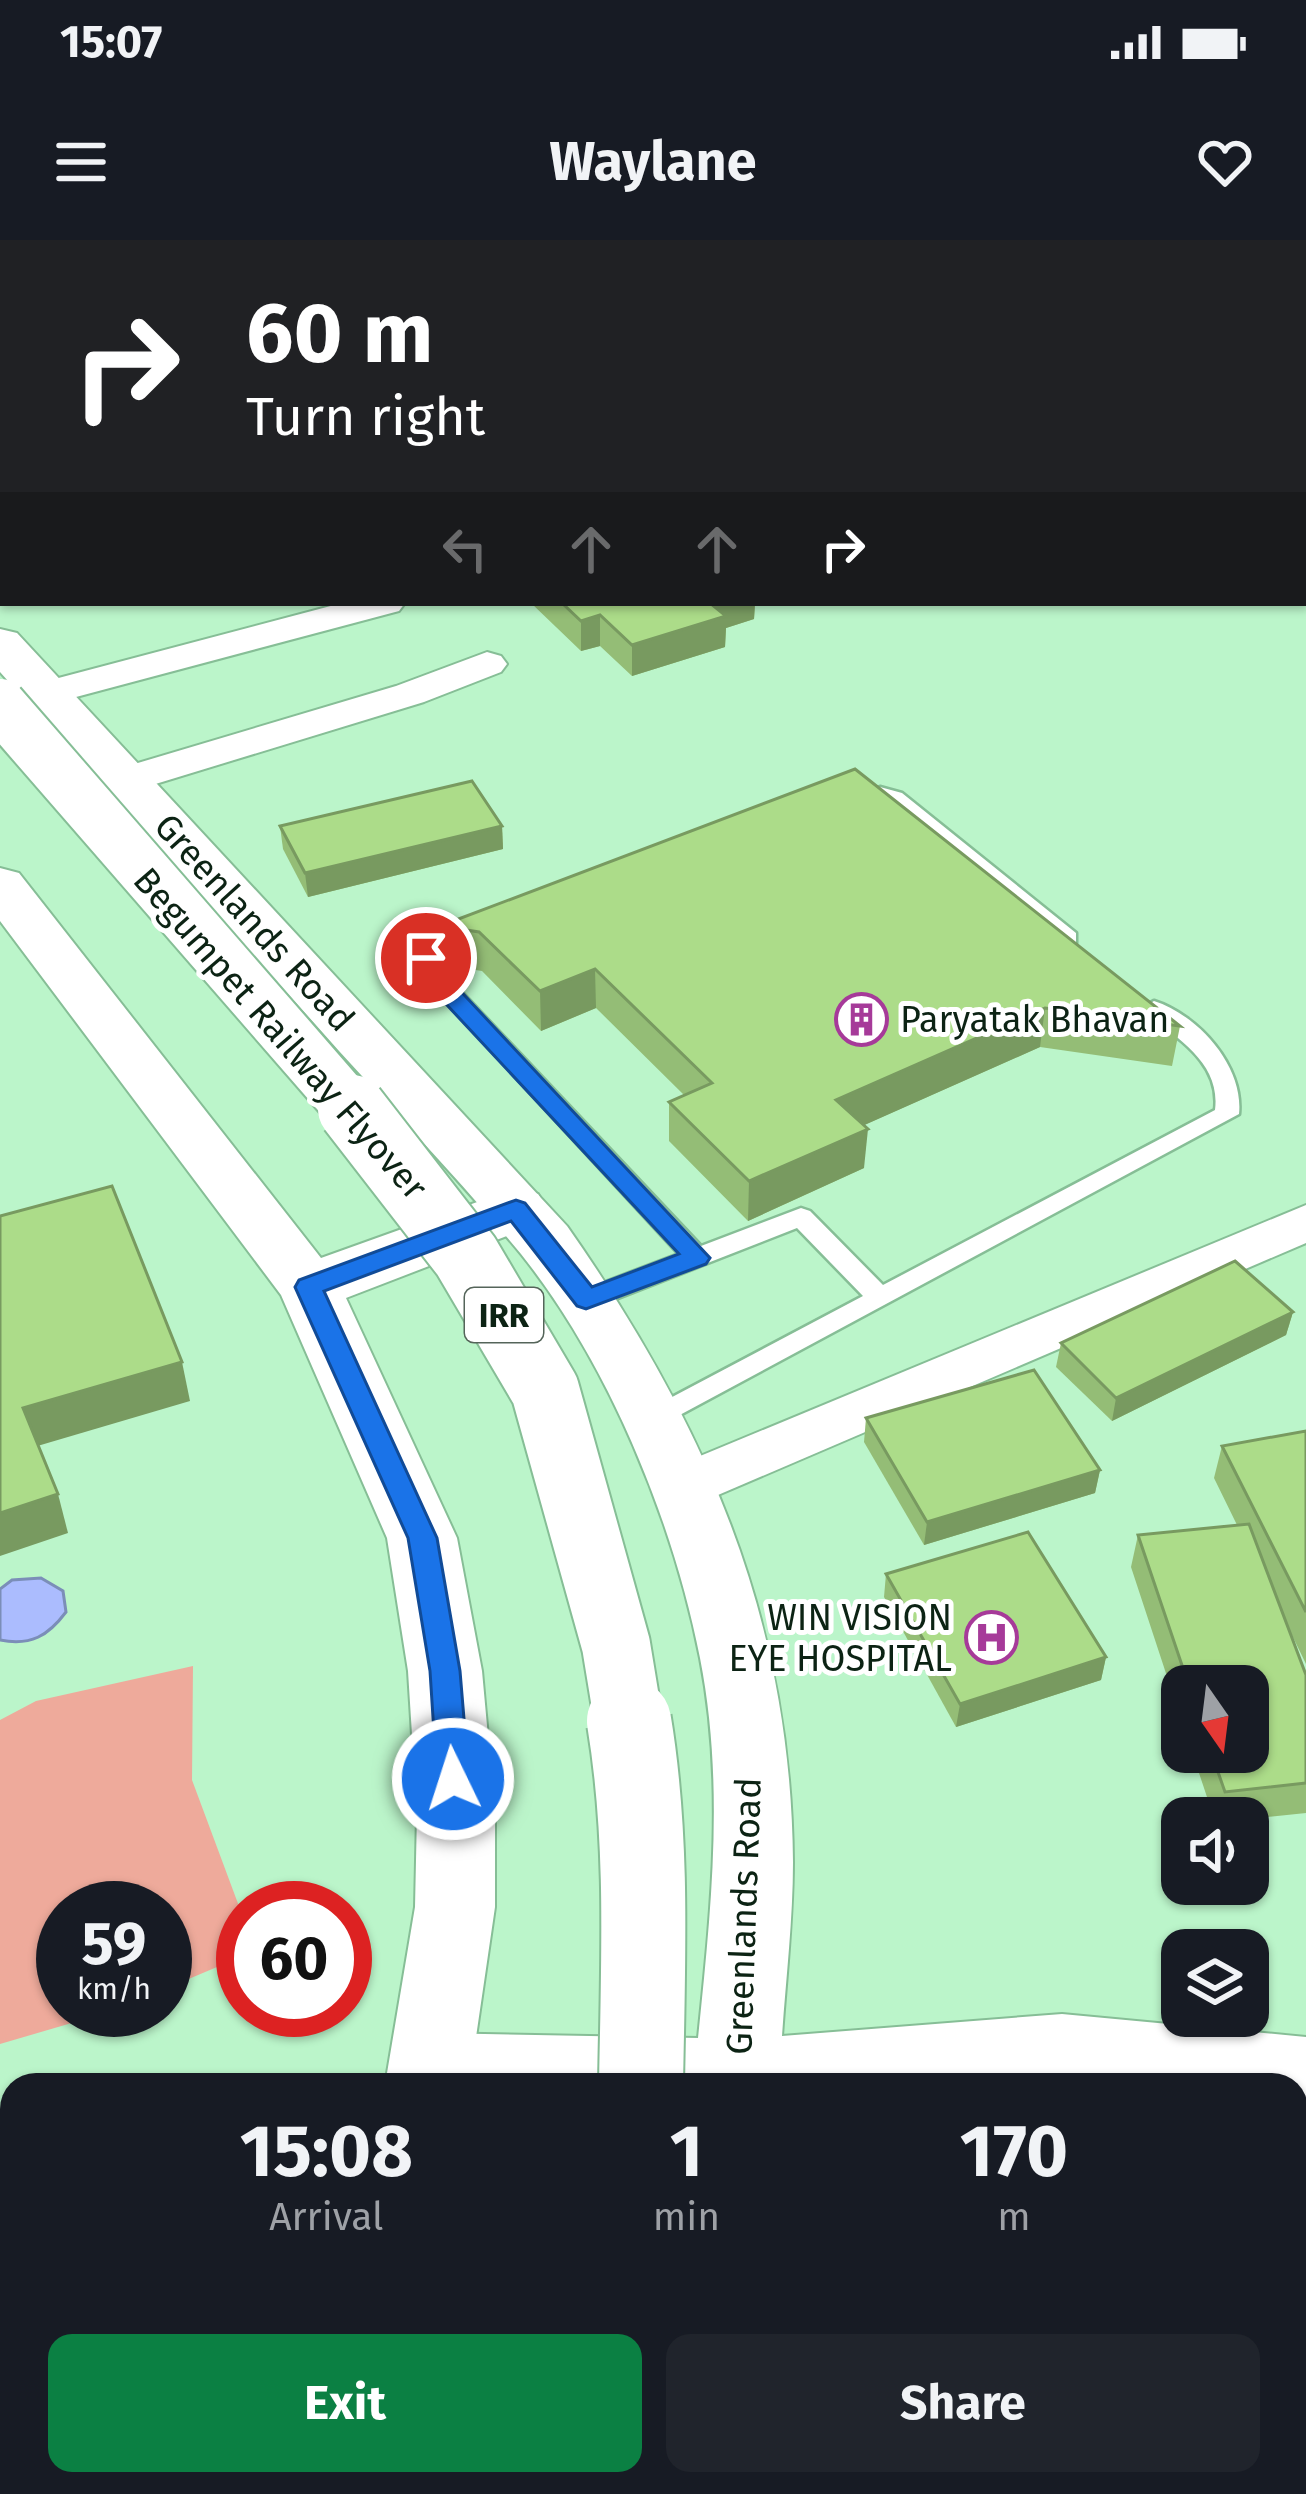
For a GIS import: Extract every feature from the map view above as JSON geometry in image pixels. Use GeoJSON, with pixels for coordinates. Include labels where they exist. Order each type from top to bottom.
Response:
{"type":"FeatureCollection","features":[{"type":"Feature","properties":{"kind":"main road","name":"Greenlands Road"},"geometry":{"type":"LineString","coordinates":[[0,643],[23,699],[126,780],[516,1209],[586,1300],[684,1486],[707,1545],[747,1726],[749,1948],[740,1995],[738,2073]]}},
{"type":"Feature","properties":{"kind":"main road","name":"Begumpet Railway Flyover"},"geometry":{"type":"LineString","coordinates":[[23,699],[400,1166],[466,1256],[545,1390],[616,1645],[639,1780],[644,1892],[641,2073]]}},
{"type":"Feature","properties":{"kind":"main road"},"geometry":{"type":"LineString","coordinates":[[0,884],[309,1287],[422,1538],[445,1671],[456,1814],[455,1907],[431,2073]]}},
{"type":"Feature","properties":{"kind":"main road"},"geometry":{"type":"LineString","coordinates":[[309,1287],[516,1209]]}},
{"type":"Feature","properties":{"kind":"main road"},"geometry":{"type":"LineString","coordinates":[[834,2073],[1062,2054],[1273,2073]]}},
{"type":"Feature","properties":{"kind":"street"},"geometry":{"type":"LineString","coordinates":[[23,699],[375,606]]}},
{"type":"Feature","properties":{"kind":"street"},"geometry":{"type":"LineString","coordinates":[[126,780],[410,694],[487,664]]}},
{"type":"Feature","properties":{"kind":"street"},"geometry":{"type":"LineString","coordinates":[[684,1486],[1306,1223]]}},
{"type":"Feature","properties":{"kind":"lane"},"geometry":{"type":"LineString","coordinates":[[828,810],[872,794],[895,797],[1092,957]]}},
{"type":"Feature","properties":{"kind":"lane"},"geometry":{"type":"LineString","coordinates":[[497,930],[431,954],[425,964],[428,970],[697,1258]]}},
{"type":"Feature","properties":{"kind":"lane"},"geometry":{"type":"LineString","coordinates":[[650,1421],[1227,1114],[1232,1093],[1221,1066],[1127,987]]}},
{"type":"Feature","properties":{"kind":"lane"},"geometry":{"type":"LineString","coordinates":[[586,1300],[801,1217],[878,1297]]}},
{"type":"Feature","properties":{"kind":"shaded area"},"geometry":{"type":"Polygon","coordinates":[[[193,1666],[192,1780],[230,1881],[216,1881],[216,1967],[192,1978],[192,1881],[36,1881],[36,2033],[0,2044],[0,1720],[36,1701],[193,1666]]]}},
{"type":"Feature","properties":{"kind":"water"},"geometry":{"type":"Polygon","coordinates":[[[41,1578],[63,1591],[66,1612],[38,1637],[21,1642],[0,1640],[0,1589],[12,1580],[41,1578]]]}},
{"type":"Feature","properties":{"kind":"building"},"geometry":{"type":"Polygon","coordinates":[[[565,606],[714,606],[726,616],[632,645],[600,615],[581,621],[565,606]]]}},
{"type":"Feature","properties":{"kind":"building","name":"Paryatak Bhavan"},"geometry":{"type":"Polygon","coordinates":[[[855,769],[1180,1026],[1045,1008],[836,1100],[868,1129],[749,1181],[669,1102],[712,1083],[595,969],[540,991],[479,932],[440,926],[855,769]]]}},
{"type":"Feature","properties":{"kind":"building"},"geometry":{"type":"Polygon","coordinates":[[[472,781],[502,826],[305,873],[280,826],[472,781]]]}},
{"type":"Feature","properties":{"kind":"building"},"geometry":{"type":"Polygon","coordinates":[[[112,1186],[182,1362],[23,1408],[58,1494],[0,1513],[0,1216],[112,1186]]]}},
{"type":"Feature","properties":{"kind":"building"},"geometry":{"type":"Polygon","coordinates":[[[1235,1261],[1293,1312],[1116,1398],[1061,1343],[1235,1261]]]}},
{"type":"Feature","properties":{"kind":"building"},"geometry":{"type":"Polygon","coordinates":[[[1034,1370],[1100,1470],[927,1522],[866,1418],[1034,1370]]]}},
{"type":"Feature","properties":{"kind":"building"},"geometry":{"type":"Polygon","coordinates":[[[1306,1431],[1306,1612],[1222,1446],[1306,1431]]]}},
{"type":"Feature","properties":{"kind":"building"},"geometry":{"type":"Polygon","coordinates":[[[1249,1524],[1306,1675],[1306,1783],[1225,1792],[1218,1773],[1269,1773],[1269,1665],[1182,1665],[1138,1535],[1249,1524]]]}},
{"type":"Feature","properties":{"kind":"building","name":"WIN VISION EYE HOSPITAL"},"geometry":{"type":"Polygon","coordinates":[[[1028,1532],[1106,1657],[960,1704],[886,1574],[1028,1532]]]}},
{"type":"Feature","properties":{"kind":"place","name":"Paryatak Bhavan"},"geometry":{"type":"Point","coordinates":[861,1019]}},
{"type":"Feature","properties":{"kind":"place","name":"WIN VISION EYE HOSPITAL"},"geometry":{"type":"Point","coordinates":[991,1638]}},
{"type":"Feature","properties":{"kind":"route"},"geometry":{"type":"LineString","coordinates":[[426,958],[428,970],[697,1258],[586,1300],[516,1209],[309,1287],[422,1538],[445,1671],[453,1779]]}}]}
